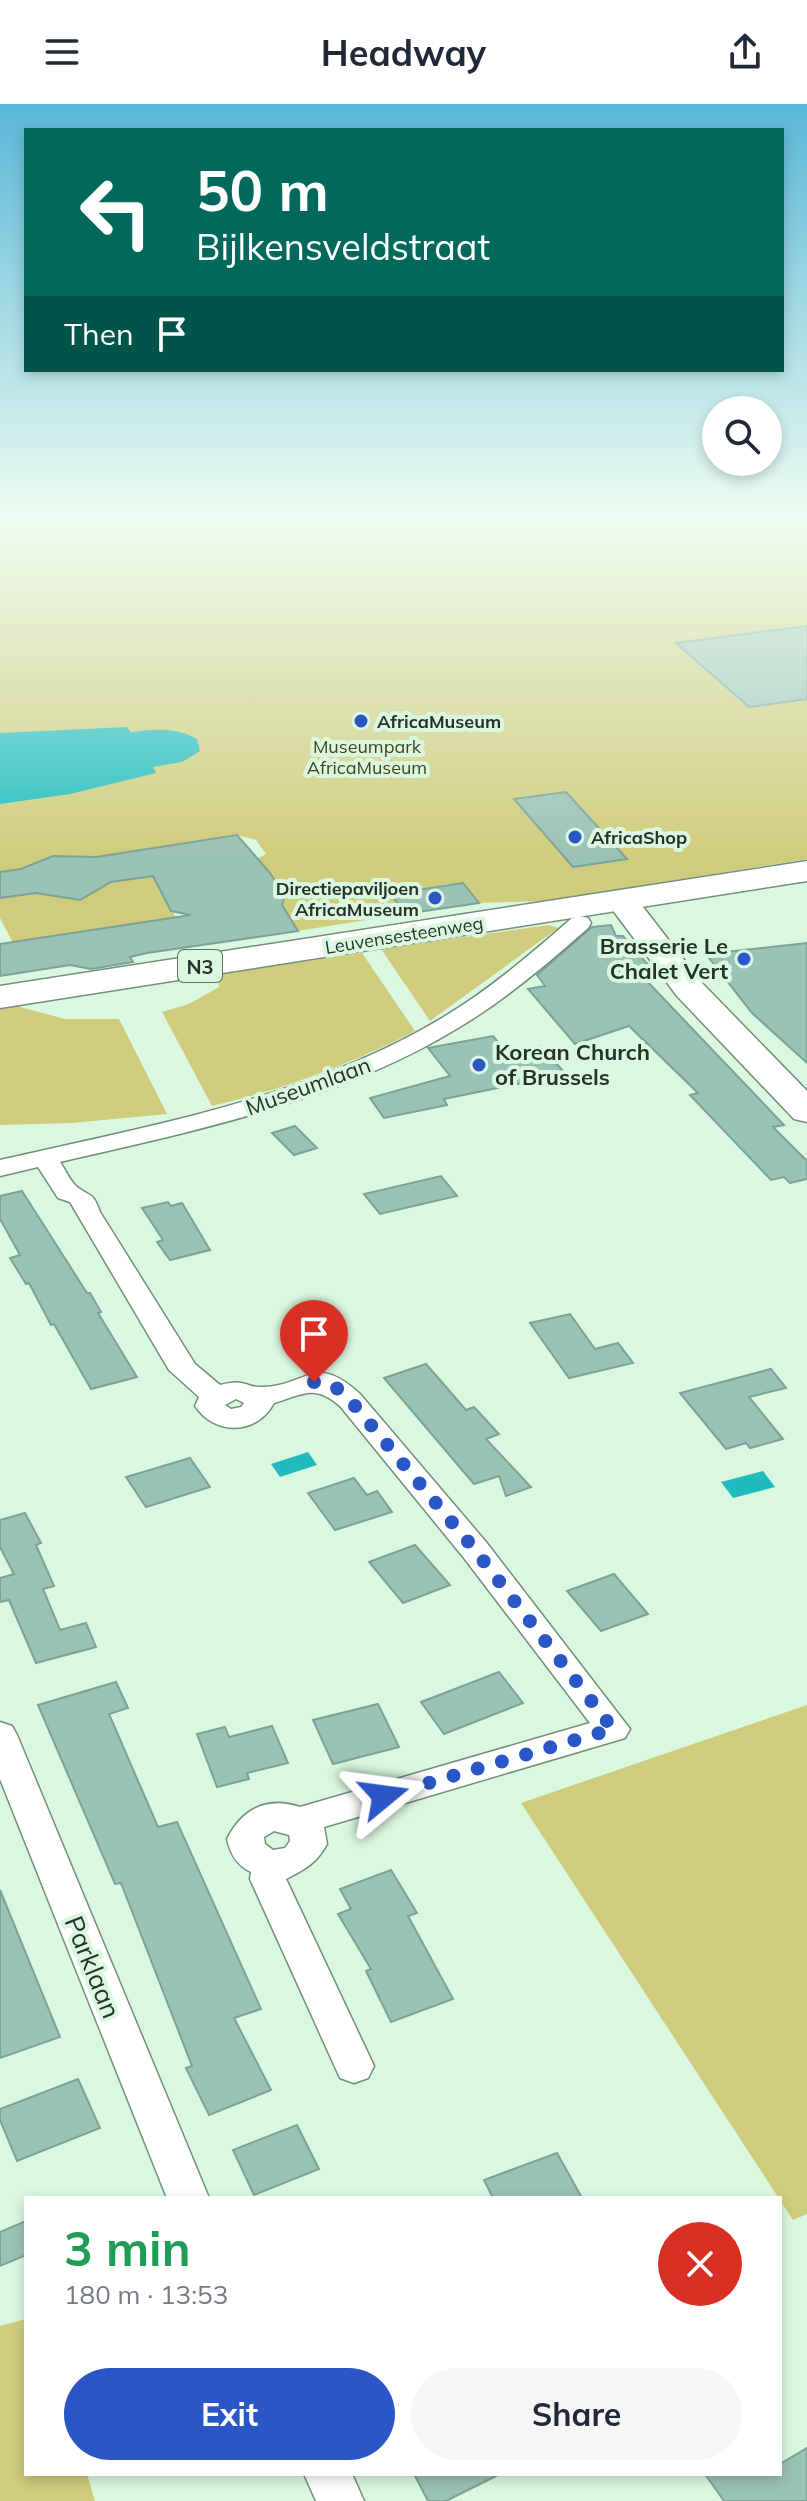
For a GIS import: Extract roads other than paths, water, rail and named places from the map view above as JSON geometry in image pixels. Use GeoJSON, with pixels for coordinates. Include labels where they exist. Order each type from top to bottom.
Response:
{"type":"FeatureCollection","features":[{"type":"Feature","properties":{"kind":"main road","name":"Leuvensesteenweg"},"geometry":{"type":"LineString","coordinates":[[0,997],[807,871]]}},
{"type":"Feature","properties":{"kind":"street"},"geometry":{"type":"LineString","coordinates":[[622,901],[684,983],[807,1111]]}},
{"type":"Feature","properties":{"kind":"street","name":"Museumlaan"},"geometry":{"type":"LineString","coordinates":[[0,1168],[240,1111],[380,1060],[478,1005],[580,923]]}},
{"type":"Feature","properties":{"kind":"street"},"geometry":{"type":"LineString","coordinates":[[56,1155],[67,1192],[82,1197],[87,1212],[184,1370],[215,1395],[210,1406],[225,1418],[252,1414],[259,1404],[258,1398],[314,1382],[331,1383],[350,1400],[475,1550],[613,1729],[299,1821],[309,1835],[305,1852],[288,1863],[270,1864],[268,1879],[354,2066]]}},
{"type":"Feature","properties":{"kind":"street","name":"Parklaan"},"geometry":{"type":"LineString","coordinates":[[0,1735],[187,2196]]}},
{"type":"Feature","properties":{"kind":"street"},"geometry":{"type":"LineString","coordinates":[[328,2476],[341,2501]]}},
{"type":"Feature","properties":{"kind":"water"},"geometry":{"type":"Polygon","coordinates":[[[127,727],[131,732],[181,732],[197,739],[200,751],[182,762],[153,767],[156,773],[70,794],[0,804],[0,733],[127,727]]]}},
{"type":"Feature","properties":{"kind":"water"},"geometry":{"type":"Polygon","coordinates":[[[308,1452],[317,1465],[280,1477],[271,1464],[308,1452]]]}},
{"type":"Feature","properties":{"kind":"water"},"geometry":{"type":"Polygon","coordinates":[[[763,1471],[775,1487],[733,1498],[721,1482],[763,1471]]]}},
{"type":"Feature","properties":{"kind":"place","name":"AfricaMuseum"},"geometry":{"type":"Point","coordinates":[361,721]}},
{"type":"Feature","properties":{"kind":"place","name":"AfricaShop"},"geometry":{"type":"Point","coordinates":[575,837]}},
{"type":"Feature","properties":{"kind":"place","name":"Directiepaviljoen AfricaMuseum"},"geometry":{"type":"Point","coordinates":[435,898]}},
{"type":"Feature","properties":{"kind":"place","name":"Brasserie Le Chalet Vert"},"geometry":{"type":"Point","coordinates":[744,959]}},
{"type":"Feature","properties":{"kind":"place","name":"Korean Church of Brussels"},"geometry":{"type":"Point","coordinates":[479,1065]}},
{"type":"Feature","properties":{"kind":"park label","name":"Museumpark AfricaMuseum"},"geometry":{"type":"Point","coordinates":[367,756]}}]}
